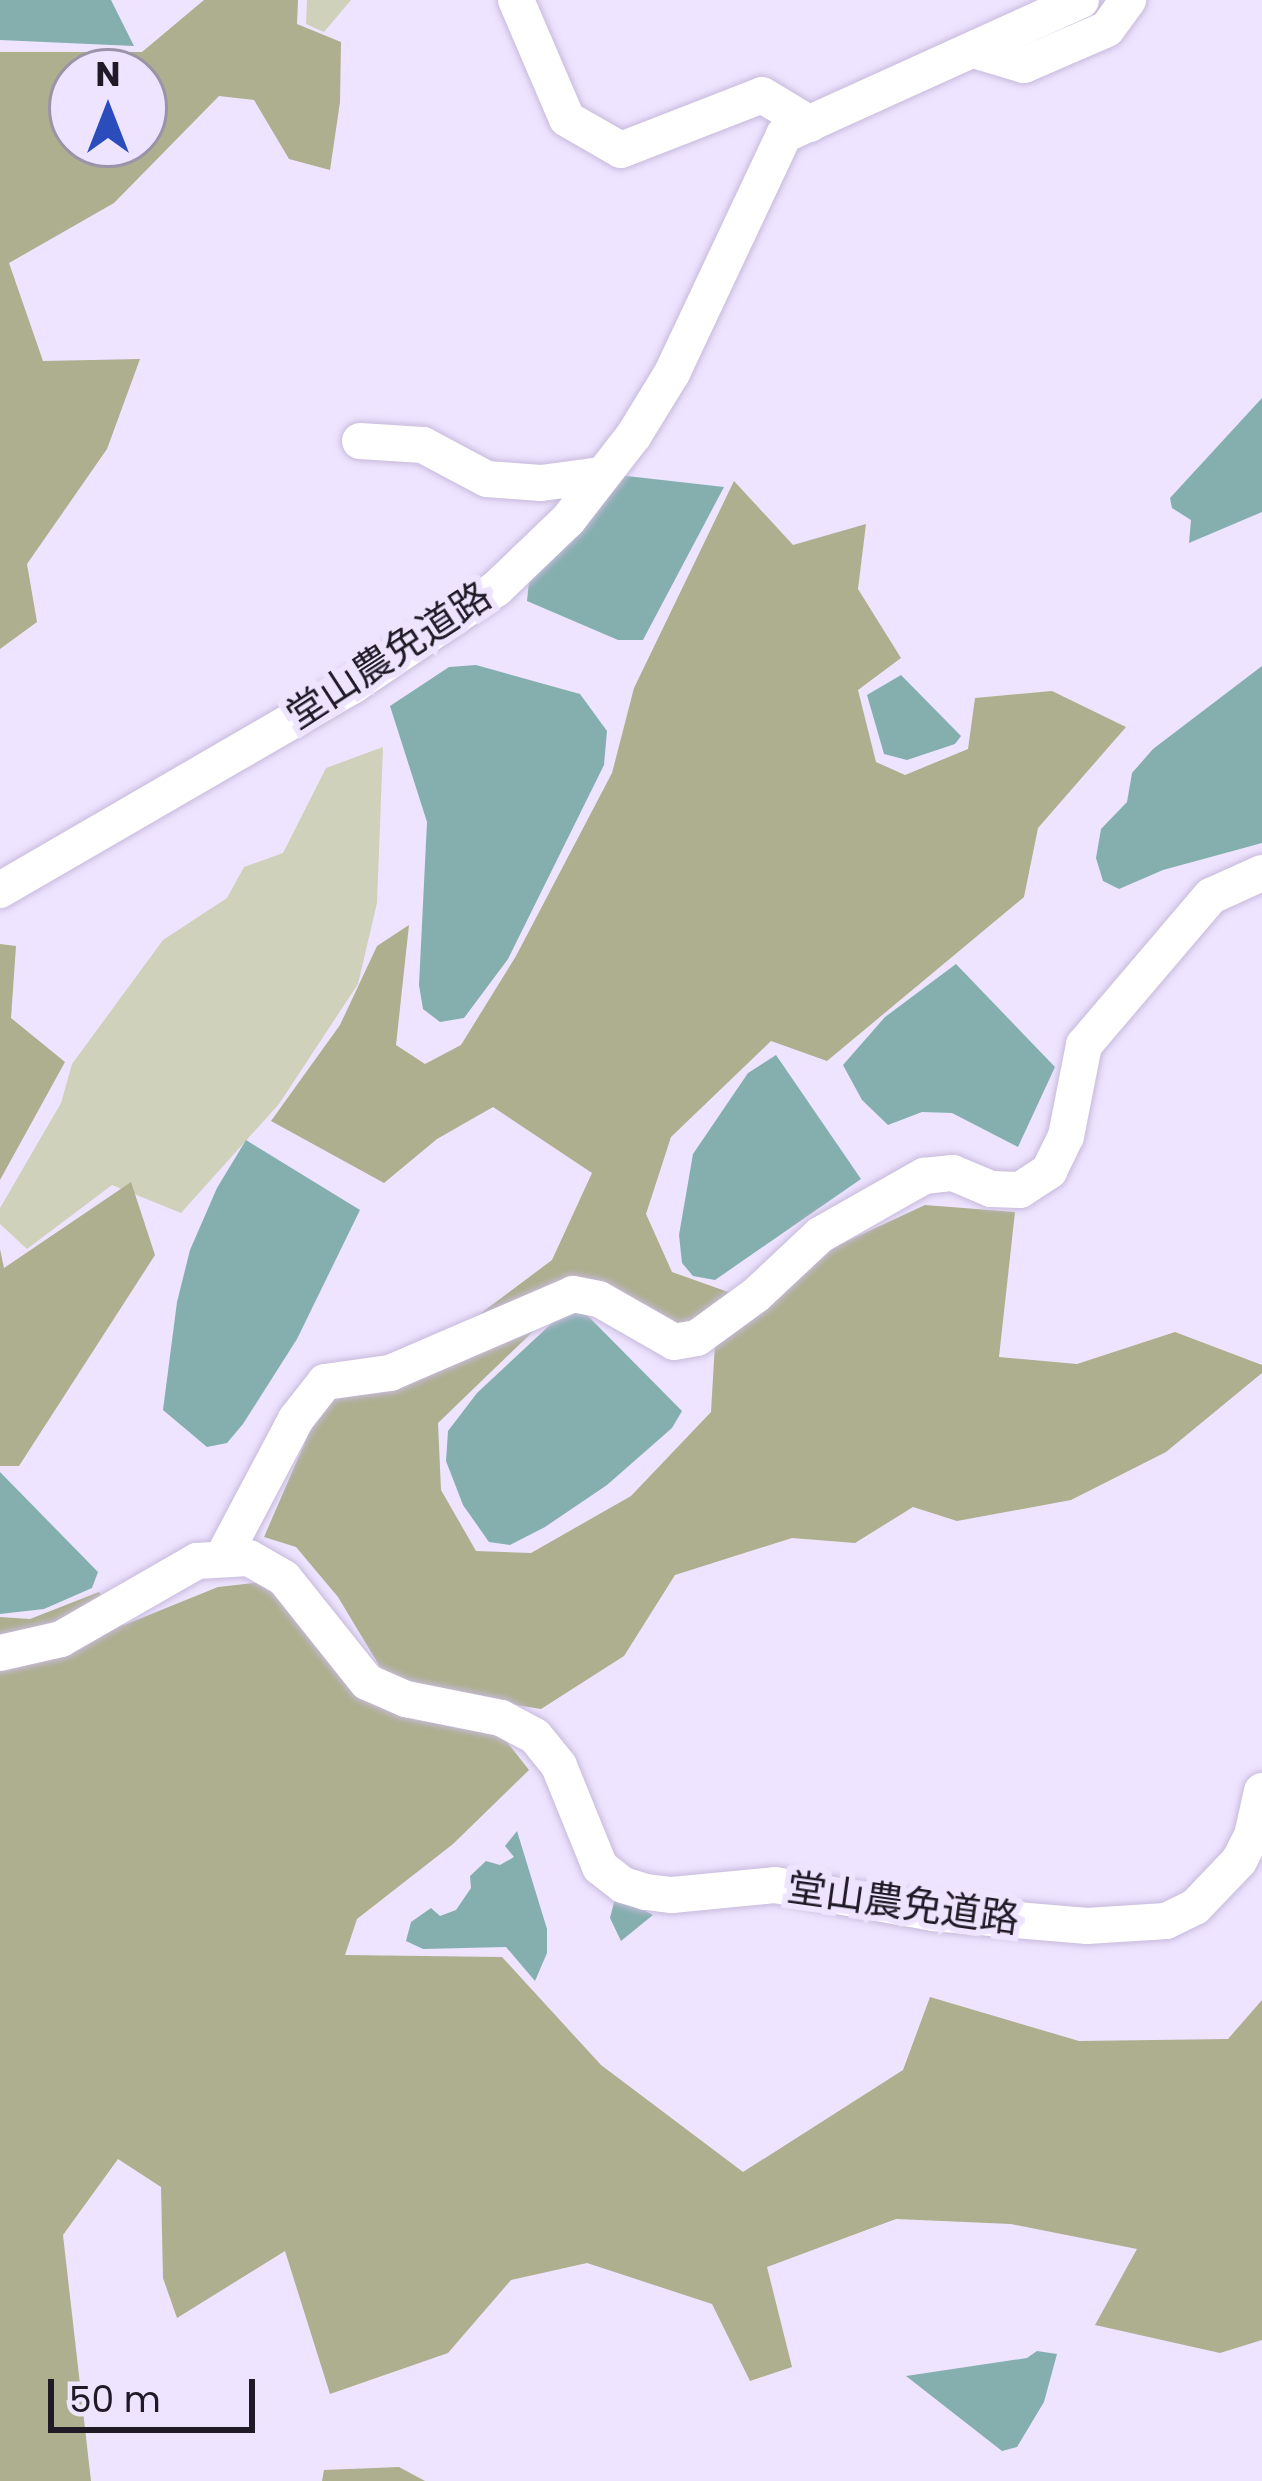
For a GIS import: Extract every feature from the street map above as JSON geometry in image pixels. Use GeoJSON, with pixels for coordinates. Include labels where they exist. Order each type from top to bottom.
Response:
{"type":"FeatureCollection","features":[{"type":"Feature","properties":{"kind":"street"},"geometry":{"type":"LineString","coordinates":[[516,0],[567,118],[621,150],[762,94],[797,129],[1081,0]]}},
{"type":"Feature","properties":{"kind":"street"},"geometry":{"type":"LineString","coordinates":[[977,51],[1024,65],[1107,28],[1128,0]]}},
{"type":"Feature","properties":{"kind":"street","name":"堂山農免道路"},"geometry":{"type":"LineString","coordinates":[[0,890],[442,629],[496,589],[568,520],[672,373],[797,129]]}},
{"type":"Feature","properties":{"kind":"street"},"geometry":{"type":"LineString","coordinates":[[359,441],[424,445],[488,478],[542,483],[602,475]]}},
{"type":"Feature","properties":{"kind":"street"},"geometry":{"type":"LineString","coordinates":[[0,1652],[61,1639],[164,1577],[197,1561],[223,1557],[296,1419],[325,1382],[390,1373],[573,1294],[599,1299],[674,1342],[697,1338],[756,1295],[820,1235],[924,1176],[953,1173],[991,1189],[1020,1190],[1048,1171],[1066,1136],[1084,1045],[1211,896],[1262,873]]}},
{"type":"Feature","properties":{"kind":"street","name":"堂山農免道路"},"geometry":{"type":"LineString","coordinates":[[223,1557],[249,1558],[284,1578],[367,1682],[406,1699],[501,1718],[535,1736],[559,1766],[600,1867],[623,1885],[646,1892],[672,1895],[775,1885],[932,1913],[1087,1926],[1166,1921],[1195,1907],[1239,1861],[1252,1836],[1262,1791]]}},
{"type":"Feature","properties":{"kind":"shaded area"},"geometry":{"type":"Polygon","coordinates":[[[0,0],[111,0],[134,46],[0,40],[0,0]]]}},
{"type":"Feature","properties":{"kind":"shaded area"},"geometry":{"type":"Polygon","coordinates":[[[204,0],[298,0],[297,24],[341,42],[340,102],[330,170],[289,159],[254,100],[219,96],[168,148],[168,48],[147,48],[204,0]]]}},
{"type":"Feature","properties":{"kind":"shaded area"},"geometry":{"type":"Polygon","coordinates":[[[307,0],[351,0],[324,32],[306,24],[307,0]]]}},
{"type":"Feature","properties":{"kind":"shaded area"},"geometry":{"type":"Polygon","coordinates":[[[0,52],[48,52],[48,168],[148,168],[114,203],[9,263],[43,361],[140,359],[107,449],[27,564],[37,622],[0,649],[0,52]]]}},
{"type":"Feature","properties":{"kind":"shaded area"},"geometry":{"type":"Polygon","coordinates":[[[1262,398],[1262,512],[1189,543],[1191,520],[1172,508],[1170,498],[1262,398]]]}},
{"type":"Feature","properties":{"kind":"shaded area"},"geometry":{"type":"Polygon","coordinates":[[[618,475],[724,487],[643,640],[618,640],[527,601],[529,581],[618,475]]]}},
{"type":"Feature","properties":{"kind":"shaded area"},"geometry":{"type":"Polygon","coordinates":[[[734,481],[793,545],[866,524],[858,589],[901,658],[858,690],[876,762],[905,775],[968,749],[975,698],[1052,691],[1126,727],[1038,828],[1024,897],[827,1061],[771,1041],[671,1137],[646,1214],[672,1272],[731,1293],[684,1328],[587,1287],[449,1337],[552,1260],[592,1173],[493,1107],[437,1139],[384,1183],[271,1121],[340,1025],[377,946],[409,925],[396,1045],[425,1064],[461,1045],[516,956],[612,773],[634,688],[734,481]]]}},
{"type":"Feature","properties":{"kind":"shaded area"},"geometry":{"type":"Polygon","coordinates":[[[476,665],[580,694],[607,731],[604,765],[508,959],[464,1018],[440,1022],[423,1009],[419,985],[427,822],[390,706],[449,667],[476,665]]]}},
{"type":"Feature","properties":{"kind":"shaded area"},"geometry":{"type":"Polygon","coordinates":[[[1262,666],[1262,843],[1163,870],[1119,889],[1103,881],[1096,858],[1101,829],[1127,802],[1132,773],[1153,749],[1262,666]]]}},
{"type":"Feature","properties":{"kind":"shaded area"},"geometry":{"type":"Polygon","coordinates":[[[901,675],[961,736],[955,744],[907,760],[884,754],[867,695],[901,675]]]}},
{"type":"Feature","properties":{"kind":"shaded area"},"geometry":{"type":"Polygon","coordinates":[[[383,747],[377,903],[358,984],[279,1104],[181,1213],[112,1185],[27,1249],[0,1224],[0,1208],[61,1103],[72,1064],[163,940],[227,898],[244,867],[283,853],[326,768],[383,747]]]}},
{"type":"Feature","properties":{"kind":"shaded area"},"geometry":{"type":"Polygon","coordinates":[[[0,944],[16,946],[11,1018],[65,1062],[0,1180],[0,944]]]}},
{"type":"Feature","properties":{"kind":"shaded area"},"geometry":{"type":"Polygon","coordinates":[[[956,964],[1055,1067],[1018,1147],[952,1113],[922,1112],[888,1125],[862,1100],[843,1065],[885,1017],[956,964]]]}},
{"type":"Feature","properties":{"kind":"shaded area"},"geometry":{"type":"Polygon","coordinates":[[[776,1055],[861,1179],[715,1280],[693,1276],[682,1263],[679,1235],[693,1154],[748,1073],[776,1055]]]}},
{"type":"Feature","properties":{"kind":"shaded area"},"geometry":{"type":"Polygon","coordinates":[[[246,1140],[360,1210],[297,1339],[243,1424],[227,1443],[207,1447],[163,1410],[177,1302],[190,1250],[217,1188],[246,1140]]]}},
{"type":"Feature","properties":{"kind":"shaded area"},"geometry":{"type":"Polygon","coordinates":[[[131,1182],[155,1255],[19,1466],[0,1466],[0,1249],[4,1268],[131,1182]]]}},
{"type":"Feature","properties":{"kind":"shaded area"},"geometry":{"type":"Polygon","coordinates":[[[925,1205],[1015,1212],[999,1357],[1077,1364],[1175,1332],[1262,1365],[1262,1373],[1166,1452],[1071,1500],[957,1521],[913,1507],[855,1543],[792,1538],[675,1575],[624,1656],[541,1709],[445,1694],[383,1672],[338,1597],[296,1547],[264,1537],[309,1433],[334,1392],[553,1312],[438,1423],[441,1490],[476,1551],[531,1553],[631,1496],[711,1412],[715,1343],[830,1249],[925,1205]]]}},
{"type":"Feature","properties":{"kind":"shaded area"},"geometry":{"type":"Polygon","coordinates":[[[566,1310],[587,1315],[682,1411],[672,1428],[607,1485],[510,1545],[489,1542],[463,1505],[446,1461],[448,1431],[477,1393],[566,1310]]]}},
{"type":"Feature","properties":{"kind":"shaded area"},"geometry":{"type":"Polygon","coordinates":[[[0,1472],[98,1572],[92,1588],[44,1609],[0,1614],[0,1472]]]}},
{"type":"Feature","properties":{"kind":"shaded area"},"geometry":{"type":"Polygon","coordinates":[[[271,1581],[363,1696],[496,1728],[529,1770],[453,1844],[357,1919],[345,1955],[502,1957],[601,2065],[743,2172],[903,2070],[930,1997],[1079,2041],[1228,2039],[1262,2000],[1262,2340],[1220,2353],[1095,2325],[1137,2249],[1011,2224],[896,2219],[767,2267],[792,2367],[750,2381],[712,2304],[587,2263],[511,2280],[448,2353],[330,2394],[285,2251],[177,2318],[163,2278],[161,2187],[118,2159],[63,2235],[91,2481],[0,2481],[0,1617],[30,1619],[99,1592],[124,1625],[218,1587],[271,1581]]]}},
{"type":"Feature","properties":{"kind":"shaded area"},"geometry":{"type":"Polygon","coordinates":[[[517,1831],[547,1929],[547,1953],[535,1981],[506,1947],[423,1949],[406,1941],[411,1922],[431,1908],[440,1916],[456,1910],[471,1888],[470,1876],[486,1861],[500,1865],[514,1857],[505,1846],[517,1831]]]}},
{"type":"Feature","properties":{"kind":"shaded area"},"geometry":{"type":"Polygon","coordinates":[[[616,1895],[653,1915],[621,1941],[610,1918],[616,1895]]]}},
{"type":"Feature","properties":{"kind":"shaded area"},"geometry":{"type":"Polygon","coordinates":[[[1037,2351],[1057,2354],[1044,2402],[1017,2447],[1002,2451],[906,2376],[1027,2358],[1037,2351]]]}},
{"type":"Feature","properties":{"kind":"shaded area"},"geometry":{"type":"Polygon","coordinates":[[[399,2467],[425,2481],[322,2481],[324,2470],[399,2467]]]}}]}
